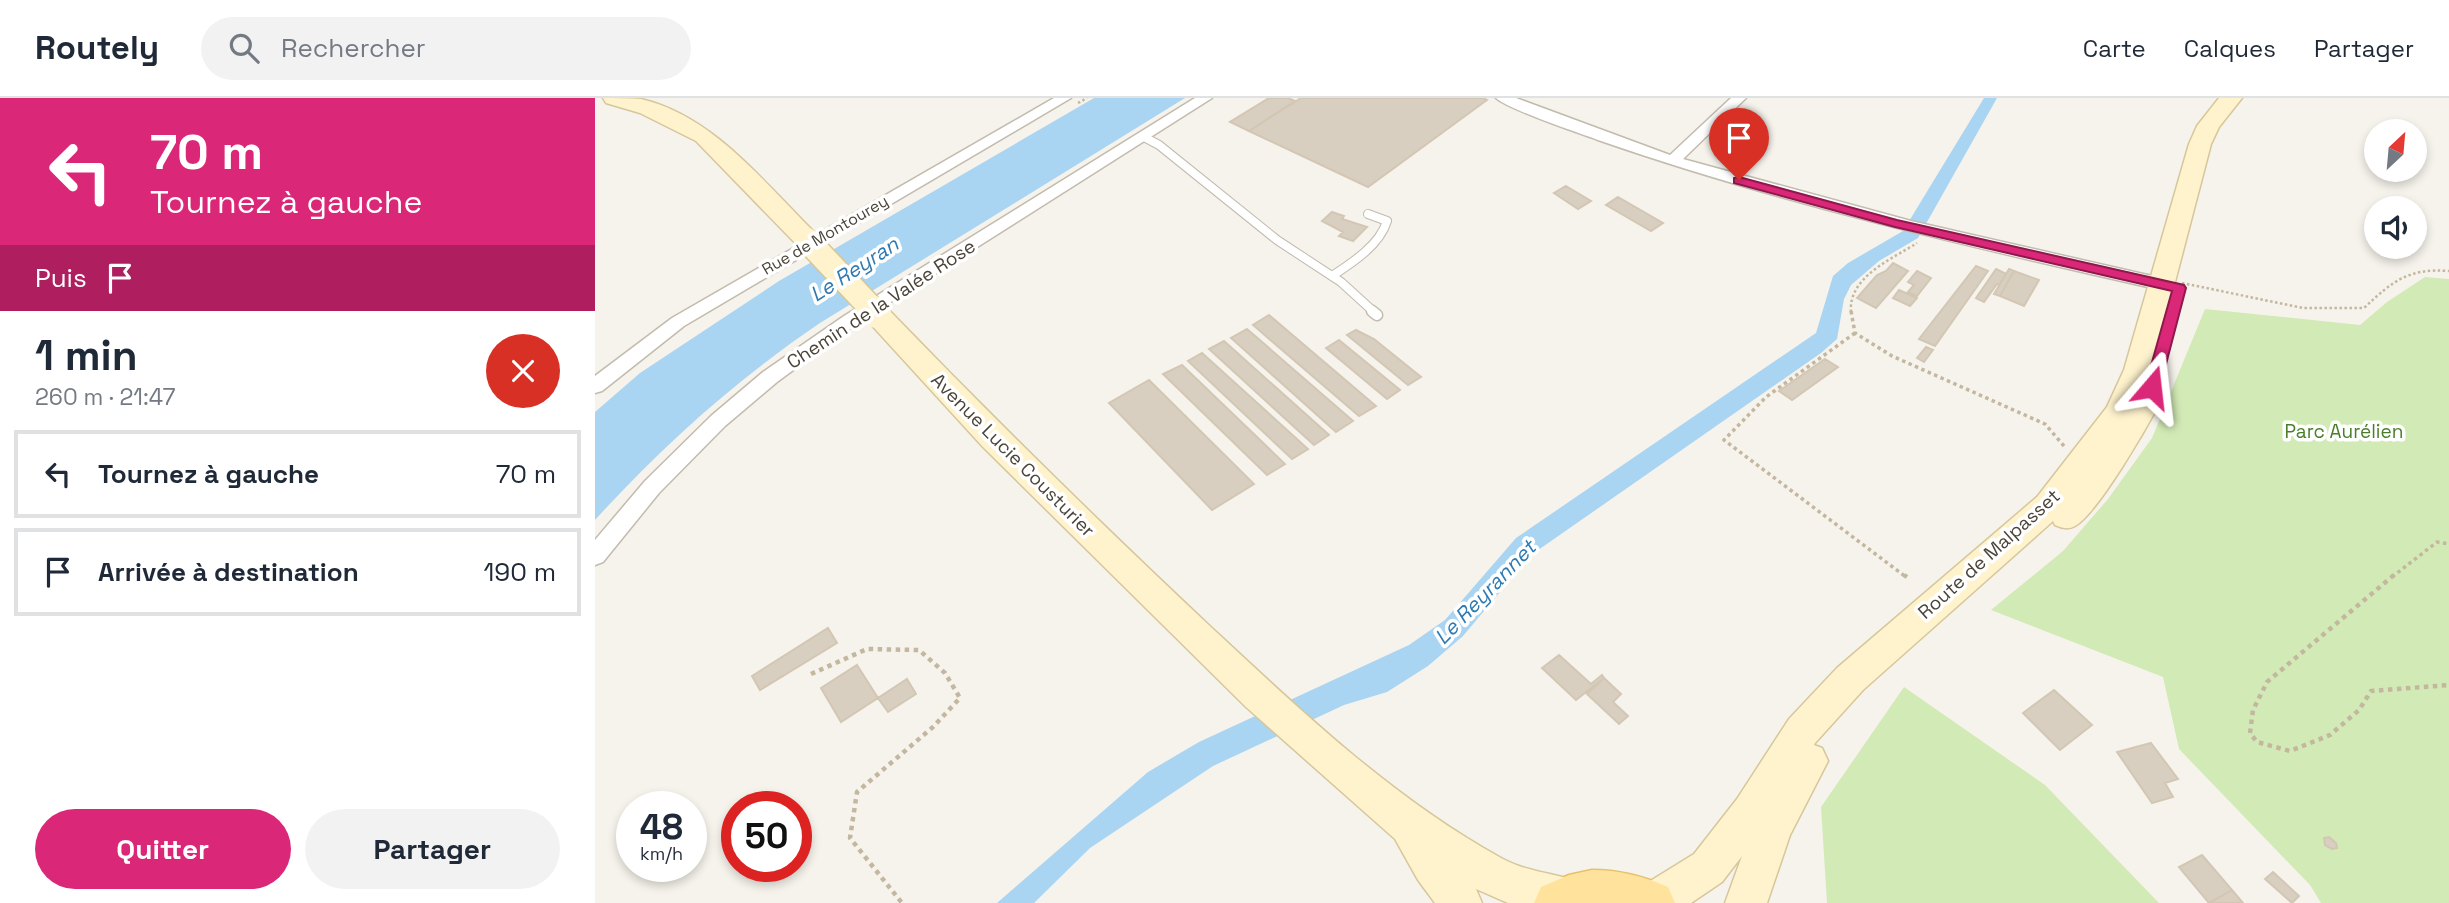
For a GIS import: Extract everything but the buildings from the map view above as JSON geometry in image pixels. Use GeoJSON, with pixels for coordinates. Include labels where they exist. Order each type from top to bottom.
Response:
{"type":"FeatureCollection","features":[{"type":"Feature","properties":{"kind":"main road","name":"Avenue Lucie Cousturier"},"geometry":{"type":"LineString","coordinates":[[614,98],[648,108],[704,136],[724,153],[994,439],[1259,695],[1409,825],[1489,874],[1524,889],[1562,900]]}},
{"type":"Feature","properties":{"kind":"main road","name":"Route de Malpasset"},"geometry":{"type":"LineString","coordinates":[[1653,903],[1708,868],[1751,812],[1802,732],[1850,678],[2064,519],[2105,470],[2129,435],[2152,387],[2200,144],[2208,126],[2231,98]]}},
{"type":"Feature","properties":{"kind":"main road","name":"Route de Malpasset"},"geometry":{"type":"LineString","coordinates":[[1746,903],[1767,841],[1787,796],[1822,740],[1944,608],[2047,506],[2119,412],[2169,292],[2213,153],[2224,130],[2248,98]]}},
{"type":"Feature","properties":{"kind":"main road","name":"Avenue Lucie Cousturier"},"geometry":{"type":"LineString","coordinates":[[1409,825],[1432,866],[1461,903]]}},
{"type":"Feature","properties":{"kind":"main road"},"geometry":{"type":"LineString","coordinates":[[1562,900],[1605,892],[1625,894],[1653,903]]}},
{"type":"Feature","properties":{"kind":"street","name":"Rue de Montourey"},"geometry":{"type":"LineString","coordinates":[[595,386],[688,317],[1064,98]]}},
{"type":"Feature","properties":{"kind":"street","name":"Chemin de la Valée Rose"},"geometry":{"type":"LineString","coordinates":[[595,556],[652,487],[718,421],[770,377],[850,320],[1205,98]]}},
{"type":"Feature","properties":{"kind":"street"},"geometry":{"type":"LineString","coordinates":[[1503,98],[1526,102],[1575,128],[1672,160],[1934,233],[2169,292]]}},
{"type":"Feature","properties":{"kind":"street"},"geometry":{"type":"LineString","coordinates":[[1672,160],[1739,98]]}},
{"type":"Feature","properties":{"kind":"lane"},"geometry":{"type":"LineString","coordinates":[[1144,137],[1159,145],[1277,240],[1332,276],[1377,315]]}},
{"type":"Feature","properties":{"kind":"lane"},"geometry":{"type":"LineString","coordinates":[[1332,276],[1363,252],[1386,228],[1387,222],[1368,214]]}},
{"type":"Feature","properties":{"kind":"path"},"geometry":{"type":"LineString","coordinates":[[1934,233],[1873,271],[1852,295],[1850,302],[1855,333],[1892,356],[2045,424],[2067,450],[2085,459]]}},
{"type":"Feature","properties":{"kind":"path"},"geometry":{"type":"LineString","coordinates":[[2169,292],[2303,309],[2364,309],[2391,284],[2409,272],[2449,271]]}},
{"type":"Feature","properties":{"kind":"path"},"geometry":{"type":"LineString","coordinates":[[1855,333],[1766,397],[1724,440],[1907,578]]}},
{"type":"Feature","properties":{"kind":"path"},"geometry":{"type":"LineString","coordinates":[[2449,544],[2437,542],[2415,557],[2267,682],[2253,710],[2250,733],[2257,742],[2290,751],[2330,735],[2359,710],[2371,691],[2449,685]]}},
{"type":"Feature","properties":{"kind":"path"},"geometry":{"type":"LineString","coordinates":[[811,674],[867,649],[919,650],[945,673],[960,698],[933,727],[857,792],[850,838],[902,903]]}},
{"type":"Feature","properties":{"kind":"green space","name":"Parc Aurélien"},"geometry":{"type":"Polygon","coordinates":[[[2425,277],[2449,279],[2449,903],[2321,903],[2310,885],[2179,749],[2163,677],[1991,610],[2063,551],[2108,499],[2152,438],[2205,309],[2360,325],[2387,302],[2425,277]]]}},
{"type":"Feature","properties":{"kind":"green space"},"geometry":{"type":"Polygon","coordinates":[[[1904,687],[2045,785],[2159,903],[1827,903],[1821,807],[1904,687]]]}},
{"type":"Feature","properties":{"kind":"water","name":"Le Reyran"},"geometry":{"type":"Polygon","coordinates":[[[1094,98],[1185,98],[820,323],[789,345],[701,415],[595,520],[595,412],[640,373],[779,281],[1094,98]]]}},
{"type":"Feature","properties":{"kind":"water","name":"Le Reyrannet"},"geometry":{"type":"Polygon","coordinates":[[[1984,98],[1997,98],[1918,238],[1879,261],[1851,285],[1844,299],[1837,339],[1821,353],[1531,555],[1463,636],[1428,666],[1387,692],[1344,705],[1213,766],[1090,848],[1034,903],[997,903],[1148,772],[1199,742],[1409,645],[1445,620],[1516,538],[1816,333],[1833,276],[1848,263],[1903,231],[1984,98]]]}},
{"type":"Feature","properties":{"kind":"route"},"geometry":{"type":"LineString","coordinates":[[1739,180],[1895,223],[2179,288],[2152,387]]}}]}
